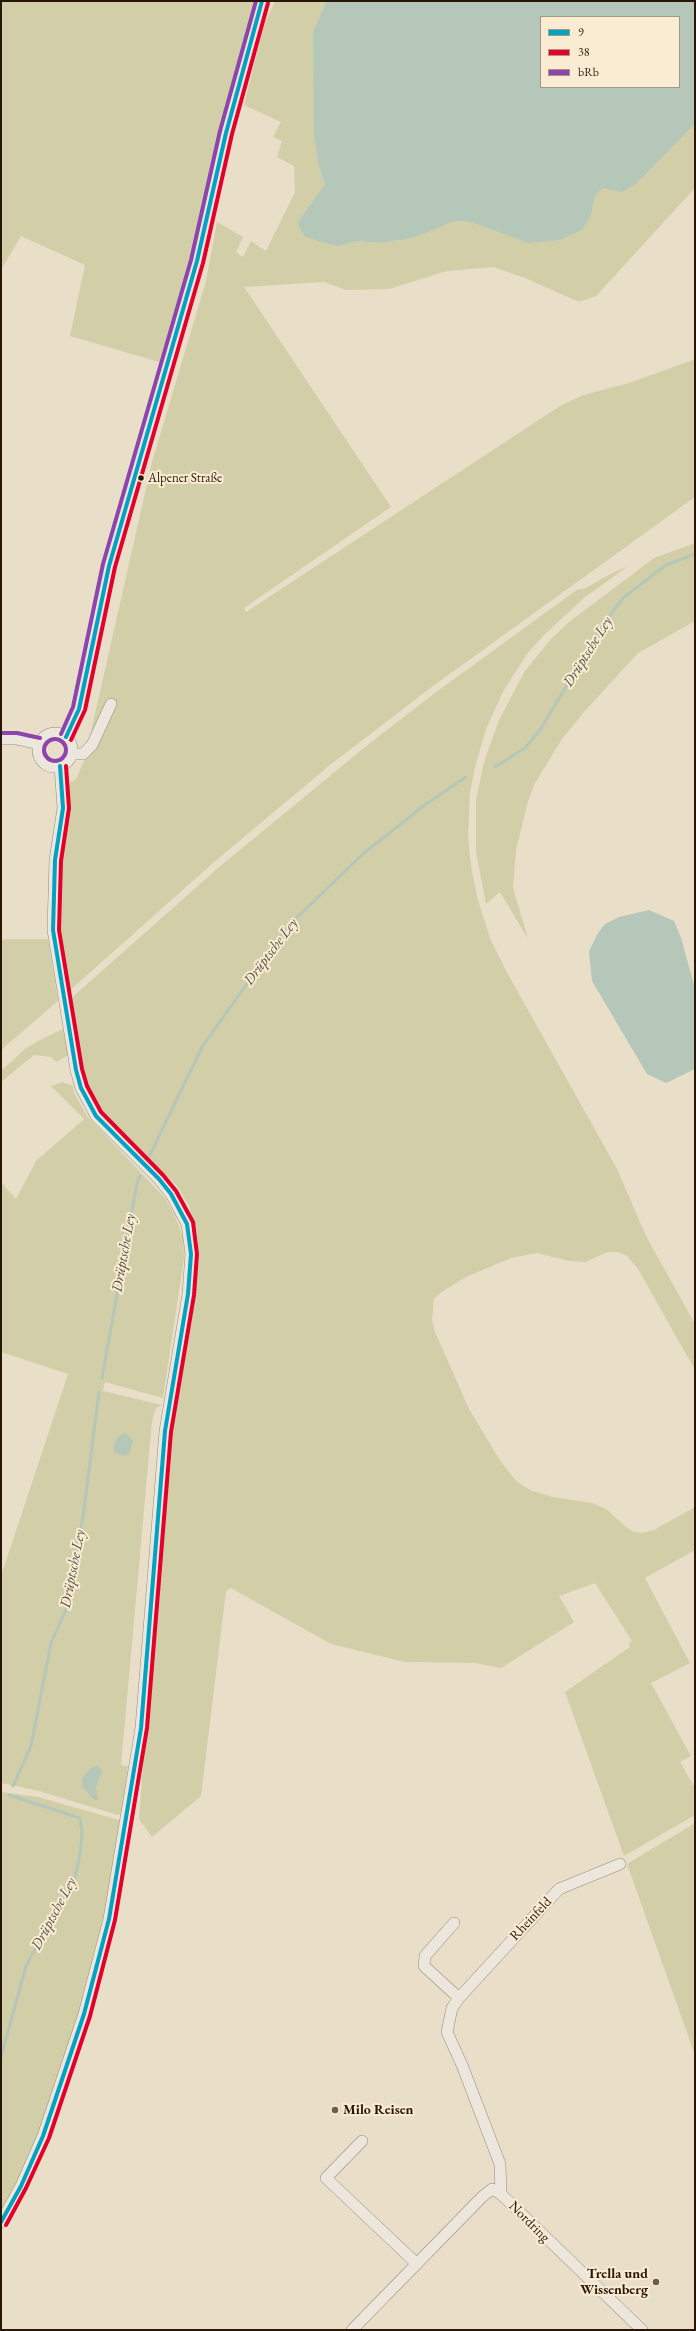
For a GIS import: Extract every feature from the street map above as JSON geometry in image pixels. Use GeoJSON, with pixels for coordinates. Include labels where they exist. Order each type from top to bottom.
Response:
{"type":"FeatureCollection","features":[{"type":"Feature","properties":{"kind":"street"},"geometry":{"type":"LineString","coordinates":[[66,737],[79,709],[109,566],[197,261],[226,133],[262,1]]}},
{"type":"Feature","properties":{"kind":"street"},"geometry":{"type":"LineString","coordinates":[[72,754],[83,754],[92,745],[111,704]]}},
{"type":"Feature","properties":{"kind":"street"},"geometry":{"type":"LineString","coordinates":[[50,734],[61,734],[66,737],[71,744],[72,754],[68,762],[60,766],[50,766],[41,760],[38,750],[39,744],[50,734]]}},
{"type":"Feature","properties":{"kind":"street"},"geometry":{"type":"LineString","coordinates":[[1,739],[16,739],[39,744]]}},
{"type":"Feature","properties":{"kind":"street"},"geometry":{"type":"LineString","coordinates":[[1,2222],[22,2186],[52,2111],[84,2014],[109,1918],[141,1728],[164,1431],[188,1294],[191,1254],[187,1224],[171,1194],[159,1179],[129,1151],[96,1116],[82,1088],[76,1070],[52,930],[55,866],[63,808],[60,766]]}},
{"type":"Feature","properties":{"kind":"street","name":"Rheinfeld"},"geometry":{"type":"LineString","coordinates":[[501,2194],[500,2164],[462,2065],[447,2032],[452,2008],[459,1998],[559,1889],[620,1864]]}},
{"type":"Feature","properties":{"kind":"street"},"geometry":{"type":"LineString","coordinates":[[454,1923],[425,1956],[424,1966],[459,1998]]}},
{"type":"Feature","properties":{"kind":"street"},"geometry":{"type":"LineString","coordinates":[[362,2141],[326,2178],[417,2264]]}},
{"type":"Feature","properties":{"kind":"street","name":"Nordring"},"geometry":{"type":"LineString","coordinates":[[352,2330],[483,2196],[492,2189],[501,2194],[642,2330]]}},
{"type":"Feature","properties":{"kind":"shaded area"},"geometry":{"type":"Polygon","coordinates":[[[1,1],[256,1],[230,92],[180,299],[178,298],[159,362],[70,336],[85,265],[21,236],[1,270],[1,1]]]}},
{"type":"Feature","properties":{"kind":"shaded area"},"geometry":{"type":"Polygon","coordinates":[[[275,1],[326,1],[313,32],[319,167],[325,184],[297,223],[304,236],[339,246],[357,241],[381,243],[413,238],[455,221],[471,222],[495,231],[560,240],[582,230],[591,216],[595,195],[604,188],[637,183],[695,124],[695,188],[596,296],[579,302],[525,278],[493,267],[447,271],[389,289],[346,290],[324,282],[244,287],[391,507],[244,608],[246,612],[560,406],[583,395],[629,383],[693,360],[695,360],[695,497],[433,686],[330,765],[213,863],[67,993],[58,943],[57,893],[70,782],[75,780],[85,758],[152,462],[206,281],[217,222],[243,237],[236,252],[243,257],[251,241],[266,251],[295,192],[294,166],[277,157],[282,141],[273,137],[281,122],[244,105],[264,26],[275,1]]]}},
{"type":"Feature","properties":{"kind":"shaded area"},"geometry":{"type":"Polygon","coordinates":[[[326,1],[695,1],[695,124],[637,183],[622,192],[604,188],[595,195],[591,216],[582,230],[560,240],[528,243],[471,222],[455,221],[413,238],[381,243],[357,241],[339,246],[304,236],[297,223],[325,184],[319,167],[314,133],[313,32],[326,1]]]}},
{"type":"Feature","properties":{"kind":"shaded area"},"geometry":{"type":"Polygon","coordinates":[[[695,543],[695,621],[638,653],[584,712],[562,739],[535,783],[528,801],[516,850],[513,888],[528,939],[500,892],[486,904],[476,852],[476,800],[484,762],[499,720],[525,671],[551,639],[569,622],[654,558],[695,543]]]}},
{"type":"Feature","properties":{"kind":"shaded area"},"geometry":{"type":"Polygon","coordinates":[[[627,567],[585,597],[543,636],[527,654],[504,690],[486,729],[475,767],[470,793],[468,837],[471,866],[478,900],[490,938],[505,969],[616,1167],[646,1236],[695,1324],[695,1370],[638,1269],[627,1256],[618,1252],[608,1252],[585,1262],[569,1261],[537,1253],[511,1258],[466,1277],[440,1293],[434,1299],[432,1320],[435,1332],[469,1409],[501,1462],[517,1482],[532,1491],[553,1497],[592,1503],[606,1509],[626,1527],[634,1532],[642,1533],[654,1530],[695,1507],[695,1550],[645,1578],[690,1663],[651,1683],[691,1756],[680,1762],[695,1788],[695,1815],[624,1856],[565,1692],[630,1647],[629,1643],[632,1641],[595,1583],[559,1596],[574,1622],[501,1668],[475,1663],[405,1662],[331,1644],[231,1588],[226,1591],[201,1796],[152,1837],[139,1819],[157,1579],[171,1465],[175,1404],[199,1258],[197,1232],[189,1206],[177,1186],[150,1159],[108,1124],[96,1107],[82,1078],[68,1001],[218,868],[370,743],[435,693],[578,589],[584,589],[614,572],[627,567]]]}},
{"type":"Feature","properties":{"kind":"shaded area"},"geometry":{"type":"Polygon","coordinates":[[[649,910],[674,921],[681,938],[695,988],[695,1069],[666,1083],[647,1074],[592,981],[589,951],[598,933],[605,924],[619,917],[649,910]]]}},
{"type":"Feature","properties":{"kind":"shaded area"},"geometry":{"type":"Polygon","coordinates":[[[48,939],[58,1001],[1,1050],[1,940],[48,939]]]}},
{"type":"Feature","properties":{"kind":"shaded area"},"geometry":{"type":"Polygon","coordinates":[[[63,1029],[68,1055],[56,1062],[51,1057],[34,1055],[1,1082],[1,1071],[25,1049],[63,1029]]]}},
{"type":"Feature","properties":{"kind":"shaded area"},"geometry":{"type":"Polygon","coordinates":[[[62,1082],[73,1086],[74,1093],[87,1116],[165,1198],[174,1214],[183,1237],[184,1258],[163,1398],[105,1382],[103,1391],[162,1405],[156,1408],[152,1421],[121,1765],[128,1766],[122,1813],[118,1815],[39,1791],[1,1783],[1,1576],[68,1374],[1,1352],[1,1182],[16,1199],[36,1161],[84,1119],[51,1086],[62,1082]]]}},
{"type":"Feature","properties":{"kind":"shaded area"},"geometry":{"type":"Polygon","coordinates":[[[125,1433],[133,1440],[129,1454],[124,1456],[114,1452],[114,1444],[118,1437],[125,1433]]]}},
{"type":"Feature","properties":{"kind":"shaded area"},"geometry":{"type":"Polygon","coordinates":[[[98,1766],[102,1770],[96,1787],[98,1801],[93,1799],[82,1786],[82,1778],[91,1768],[98,1766]]]}},
{"type":"Feature","properties":{"kind":"shaded area"},"geometry":{"type":"Polygon","coordinates":[[[1,1792],[38,1797],[126,1822],[109,1919],[54,2105],[1,2222],[1,1792]]]}},
{"type":"Feature","properties":{"kind":"shaded area"},"geometry":{"type":"Polygon","coordinates":[[[695,1823],[695,2055],[627,1864],[695,1823]]]}},
{"type":"Feature","properties":{"kind":"waterway","name":"Drüptsche Ley"},"geometry":{"type":"LineString","coordinates":[[495,767],[525,748],[540,730],[603,625],[623,598],[666,565],[695,554]]}},
{"type":"Feature","properties":{"kind":"waterway","name":"Drüptsche Ley"},"geometry":{"type":"LineString","coordinates":[[149,1157],[202,1047],[288,926],[364,853],[426,804],[466,777]]}},
{"type":"Feature","properties":{"kind":"waterway","name":"Drüptsche Ley"},"geometry":{"type":"LineString","coordinates":[[102,1378],[137,1183],[140,1176]]}},
{"type":"Feature","properties":{"kind":"waterway","name":"Drüptsche Ley"},"geometry":{"type":"LineString","coordinates":[[13,1786],[31,1746],[51,1643],[70,1601],[69,1580],[83,1517],[99,1392]]}},
{"type":"Feature","properties":{"kind":"waterway","name":"Drüptsche Ley"},"geometry":{"type":"LineString","coordinates":[[1,2057],[26,1966],[75,1877],[80,1854],[82,1833],[80,1818],[9,1795]]}},
{"type":"Feature","properties":{"kind":"transit line","name":"bRb"},"geometry":{"type":"LineString","coordinates":[[61,734],[73,707],[103,564],[191,260],[220,131],[256,1]]}},
{"type":"Feature","properties":{"kind":"transit line","name":"9"},"geometry":{"type":"LineString","coordinates":[[66,737],[79,709],[109,566],[197,261],[226,133],[262,1]]}},
{"type":"Feature","properties":{"kind":"transit line","name":"38"},"geometry":{"type":"LineString","coordinates":[[71,740],[85,710],[115,567],[203,263],[232,134],[268,3]]}},
{"type":"Feature","properties":{"kind":"transit line","name":"bRb"},"geometry":{"type":"LineString","coordinates":[[1,733],[17,733],[40,738]]}},
{"type":"Feature","properties":{"kind":"transit line","name":"bRb"},"geometry":{"type":"LineString","coordinates":[[55,739],[63,742],[66,750],[63,758],[55,761],[47,758],[44,750],[47,742],[55,739]]}},
{"type":"Feature","properties":{"kind":"transit line","name":"9"},"geometry":{"type":"LineString","coordinates":[[1,2222],[21,2186],[43,2136],[84,2014],[109,1919],[141,1728],[165,1431],[188,1294],[191,1254],[187,1224],[171,1194],[159,1179],[96,1116],[81,1088],[76,1070],[53,930],[55,860],[63,808],[60,766]]}},
{"type":"Feature","properties":{"kind":"transit line","name":"38"},"geometry":{"type":"LineString","coordinates":[[6,2225],[26,2188],[49,2138],[90,2016],[115,1920],[147,1728],[171,1432],[194,1295],[197,1254],[193,1222],[176,1191],[163,1175],[101,1112],[87,1086],[82,1069],[59,930],[61,861],[69,808],[66,766]]}},
{"type":"Feature","properties":{"kind":"place","name":"Alpener Straße"},"geometry":{"type":"Point","coordinates":[141,478]}},
{"type":"Feature","properties":{"kind":"place","name":"Milo Reisen"},"geometry":{"type":"Point","coordinates":[335,2110]}},
{"type":"Feature","properties":{"kind":"place","name":"Trella und Wissenberg"},"geometry":{"type":"Point","coordinates":[656,2282]}}]}
